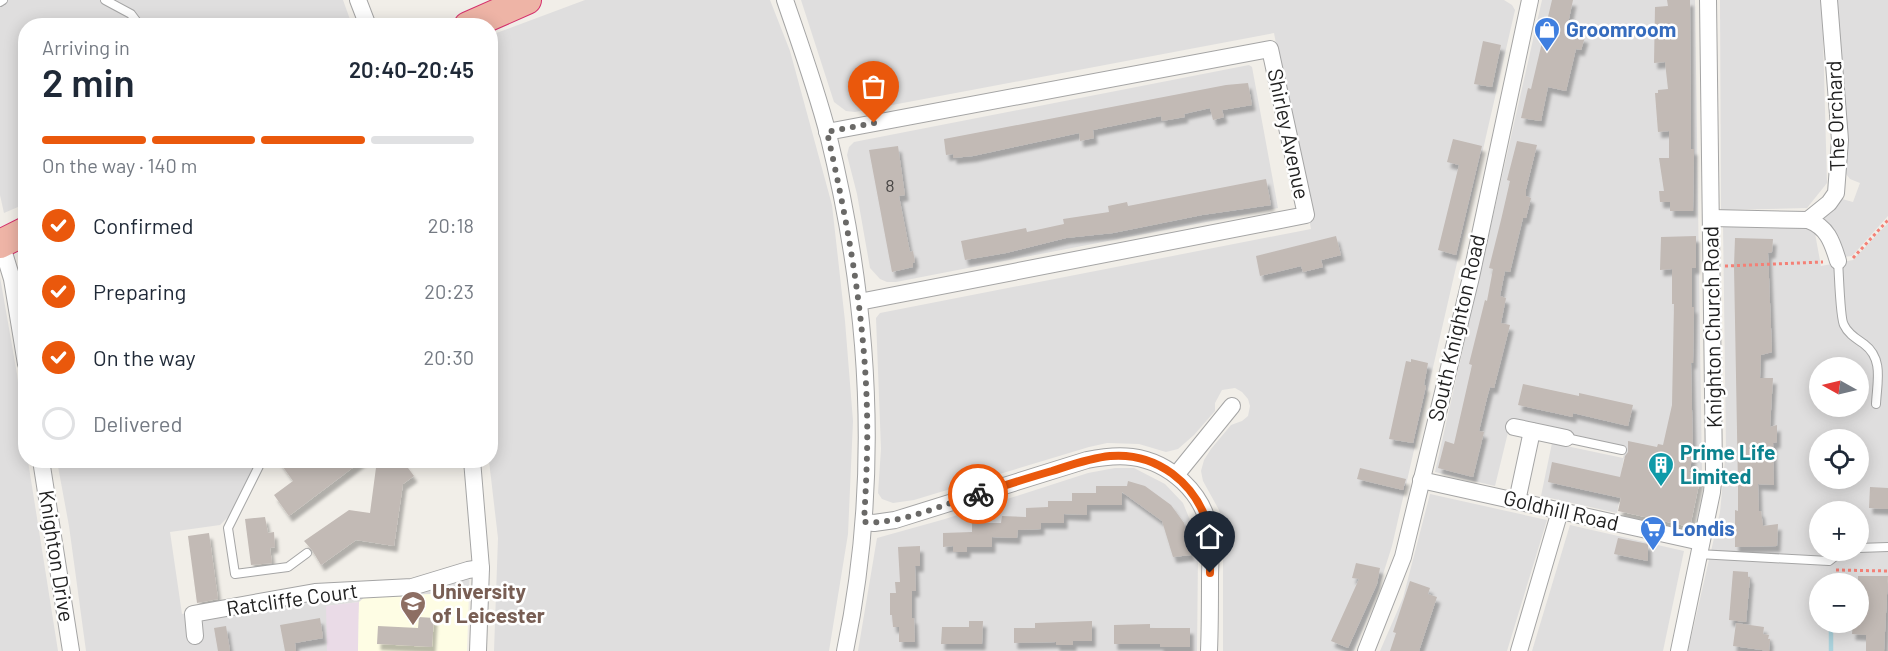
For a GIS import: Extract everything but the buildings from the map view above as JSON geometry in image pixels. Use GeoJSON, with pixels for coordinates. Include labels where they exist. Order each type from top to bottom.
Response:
{"type":"FeatureCollection","features":[{"type":"Feature","properties":{"kind":"highway"},"geometry":{"type":"LineString","coordinates":[[483,18],[514,2]]}},
{"type":"Feature","properties":{"kind":"highway"},"geometry":{"type":"LineString","coordinates":[[0,244],[18,235]]}},
{"type":"Feature","properties":{"kind":"street"},"geometry":{"type":"LineString","coordinates":[[358,0],[365,18]]}},
{"type":"Feature","properties":{"kind":"street"},"geometry":{"type":"LineString","coordinates":[[785,0],[827,132],[846,216],[859,302],[867,413],[864,522],[856,592],[845,651]]}},
{"type":"Feature","properties":{"kind":"street","name":"South Knighton Road"},"geometry":{"type":"LineString","coordinates":[[1366,651],[1403,557],[1471,277],[1529,0]]}},
{"type":"Feature","properties":{"kind":"street","name":"Knighton Church Road"},"geometry":{"type":"LineString","coordinates":[[1679,651],[1712,492],[1714,463],[1708,0]]}},
{"type":"Feature","properties":{"kind":"street","name":"The Orchard"},"geometry":{"type":"LineString","coordinates":[[1808,220],[1829,203],[1836,192],[1839,180],[1838,98],[1830,0]]}},
{"type":"Feature","properties":{"kind":"street","name":"Shirley Avenue"},"geometry":{"type":"LineString","coordinates":[[827,132],[1270,49],[1305,215],[859,302]]}},
{"type":"Feature","properties":{"kind":"street"},"geometry":{"type":"LineString","coordinates":[[1711,218],[1808,220],[1820,225],[1833,244],[1838,261]]}},
{"type":"Feature","properties":{"kind":"street"},"geometry":{"type":"LineString","coordinates":[[0,244],[12,279],[18,315]]}},
{"type":"Feature","properties":{"kind":"street"},"geometry":{"type":"LineString","coordinates":[[1176,475],[1232,406]]}},
{"type":"Feature","properties":{"kind":"street"},"geometry":{"type":"LineString","coordinates":[[1514,427],[1566,438]]}},
{"type":"Feature","properties":{"kind":"street"},"geometry":{"type":"LineString","coordinates":[[1517,501],[1532,431]]}},
{"type":"Feature","properties":{"kind":"street"},"geometry":{"type":"LineString","coordinates":[[864,522],[895,520],[1087,460],[1111,456],[1132,457],[1153,462],[1176,475],[1192,491],[1202,509],[1209,530],[1209,651]]}},
{"type":"Feature","properties":{"kind":"street","name":"Knighton Drive"},"geometry":{"type":"LineString","coordinates":[[42,468],[71,651]]}},
{"type":"Feature","properties":{"kind":"street"},"geometry":{"type":"LineString","coordinates":[[473,468],[481,568],[478,651]]}},
{"type":"Feature","properties":{"kind":"street","name":"Goldhill Road"},"geometry":{"type":"LineString","coordinates":[[1421,480],[1560,511],[1700,548]]}},
{"type":"Feature","properties":{"kind":"street"},"geometry":{"type":"LineString","coordinates":[[1519,651],[1560,511]]}},
{"type":"Feature","properties":{"kind":"street","name":"Ratcliffe Court"},"geometry":{"type":"LineString","coordinates":[[195,636],[193,614],[315,592],[412,586],[481,568]]}},
{"type":"Feature","properties":{"kind":"lane"},"geometry":{"type":"LineString","coordinates":[[105,0],[131,14],[134,18]]}},
{"type":"Feature","properties":{"kind":"lane"},"geometry":{"type":"LineString","coordinates":[[1838,261],[1843,325],[1854,337],[1866,345],[1878,363],[1876,404]]}},
{"type":"Feature","properties":{"kind":"lane"},"geometry":{"type":"LineString","coordinates":[[1566,438],[1622,450]]}},
{"type":"Feature","properties":{"kind":"lane"},"geometry":{"type":"LineString","coordinates":[[258,468],[228,528],[235,574],[288,567],[308,553]]}},
{"type":"Feature","properties":{"kind":"lane"},"geometry":{"type":"LineString","coordinates":[[1869,548],[1888,547]]}},
{"type":"Feature","properties":{"kind":"lane"},"geometry":{"type":"LineString","coordinates":[[1700,548],[1809,559]]}},
{"type":"Feature","properties":{"kind":"path"},"geometry":{"type":"LineString","coordinates":[[1711,266],[1852,259],[1888,220]]}},
{"type":"Feature","properties":{"kind":"shaded area"},"geometry":{"type":"Polygon","coordinates":[[[0,0],[343,0],[349,18],[18,18],[18,207],[4,213],[0,195],[0,0]]]}},
{"type":"Feature","properties":{"kind":"shaded area"},"geometry":{"type":"Polygon","coordinates":[[[585,0],[770,0],[790,51],[832,205],[845,321],[853,421],[848,534],[829,651],[494,651],[498,538],[490,468],[498,468],[498,32],[585,0]]]}},
{"type":"Feature","properties":{"kind":"shaded area"},"geometry":{"type":"Polygon","coordinates":[[[801,0],[1504,0],[1512,5],[1515,10],[1392,546],[1377,593],[1354,651],[1223,651],[1223,528],[1219,510],[1203,481],[1201,471],[1204,460],[1211,449],[1231,425],[1248,416],[1250,406],[1248,399],[1235,388],[1222,390],[1215,403],[1215,411],[1178,449],[1166,452],[1139,444],[1107,443],[914,500],[893,503],[882,499],[878,493],[881,449],[876,318],[880,313],[1311,229],[1274,33],[855,112],[846,111],[834,102],[801,0]]]}},
{"type":"Feature","properties":{"kind":"shaded area"},"geometry":{"type":"Polygon","coordinates":[[[1542,0],[1695,0],[1702,475],[1624,458],[1622,469],[1625,471],[1617,513],[1541,496],[1552,443],[1623,458],[1626,447],[1511,420],[1495,486],[1435,472],[1542,0]]]}},
{"type":"Feature","properties":{"kind":"shaded area"},"geometry":{"type":"Polygon","coordinates":[[[1720,0],[1822,0],[1827,183],[1807,208],[1721,210],[1720,0]]]}},
{"type":"Feature","properties":{"kind":"shaded area"},"geometry":{"type":"Polygon","coordinates":[[[1834,0],[1888,0],[1888,216],[1852,256],[1843,257],[1820,215],[1842,199],[1853,202],[1860,183],[1850,179],[1843,170],[1834,0]]]}},
{"type":"Feature","properties":{"kind":"shaded area"},"geometry":{"type":"Polygon","coordinates":[[[1249,65],[1252,67],[1278,208],[896,282],[880,279],[870,268],[857,194],[847,155],[849,147],[854,142],[1249,65]]]}},
{"type":"Feature","properties":{"kind":"shaded area"},"geometry":{"type":"Polygon","coordinates":[[[1723,223],[1814,228],[1821,266],[1853,260],[1888,223],[1888,651],[1688,651],[1720,512],[1726,449],[1723,223]]]}},
{"type":"Feature","properties":{"kind":"shaded area"},"geometry":{"type":"Polygon","coordinates":[[[0,277],[18,382],[18,468],[29,468],[58,651],[0,651],[0,277]]]}},
{"type":"Feature","properties":{"kind":"shaded area"},"geometry":{"type":"Polygon","coordinates":[[[58,468],[253,468],[234,511],[220,525],[170,532],[182,614],[314,585],[410,581],[470,562],[469,593],[366,596],[359,602],[327,606],[327,651],[86,651],[69,526],[58,468]]]}},
{"type":"Feature","properties":{"kind":"shaded area"},"geometry":{"type":"Polygon","coordinates":[[[1115,468],[1134,468],[1165,484],[1183,503],[1194,530],[1198,556],[1197,651],[858,651],[877,538],[945,519],[1088,473],[1115,468]]]}},
{"type":"Feature","properties":{"kind":"shaded area"},"geometry":{"type":"Polygon","coordinates":[[[1430,494],[1547,520],[1507,651],[1380,651],[1403,598],[1430,494]]]}},
{"type":"Feature","properties":{"kind":"shaded area"},"geometry":{"type":"Polygon","coordinates":[[[1570,525],[1684,551],[1663,651],[1532,651],[1570,525]]]}},
{"type":"Feature","properties":{"kind":"shaded area","name":"University of Leicester"},"geometry":{"type":"Polygon","coordinates":[[[469,593],[467,651],[358,651],[359,602],[366,596],[469,593]]]}},
{"type":"Feature","properties":{"kind":"shaded area"},"geometry":{"type":"Polygon","coordinates":[[[359,602],[358,651],[327,651],[326,606],[359,602]]]}},
{"type":"Feature","properties":{"kind":"waterway"},"geometry":{"type":"LineString","coordinates":[[1831,633],[1831,651]]}},
{"type":"Feature","properties":{"kind":"way so far"},"geometry":{"type":"LineString","coordinates":[[874,123],[827,132],[846,216],[863,344],[867,413],[864,522],[895,520],[978,494]]}},
{"type":"Feature","properties":{"kind":"place","name":"Groomroom"},"geometry":{"type":"Point","coordinates":[1547,53]}},
{"type":"Feature","properties":{"kind":"place","name":"Prime Life Limited"},"geometry":{"type":"Point","coordinates":[1661,488]}},
{"type":"Feature","properties":{"kind":"place","name":"Londis"},"geometry":{"type":"Point","coordinates":[1653,552]}},
{"type":"Feature","properties":{"kind":"place","name":"University of Leicester"},"geometry":{"type":"Point","coordinates":[413,627]}},
{"type":"Feature","properties":{"kind":"route"},"geometry":{"type":"LineString","coordinates":[[978,494],[1087,460],[1111,456],[1132,457],[1153,462],[1176,475],[1192,491],[1202,509],[1209,530],[1210,573]]}}]}
